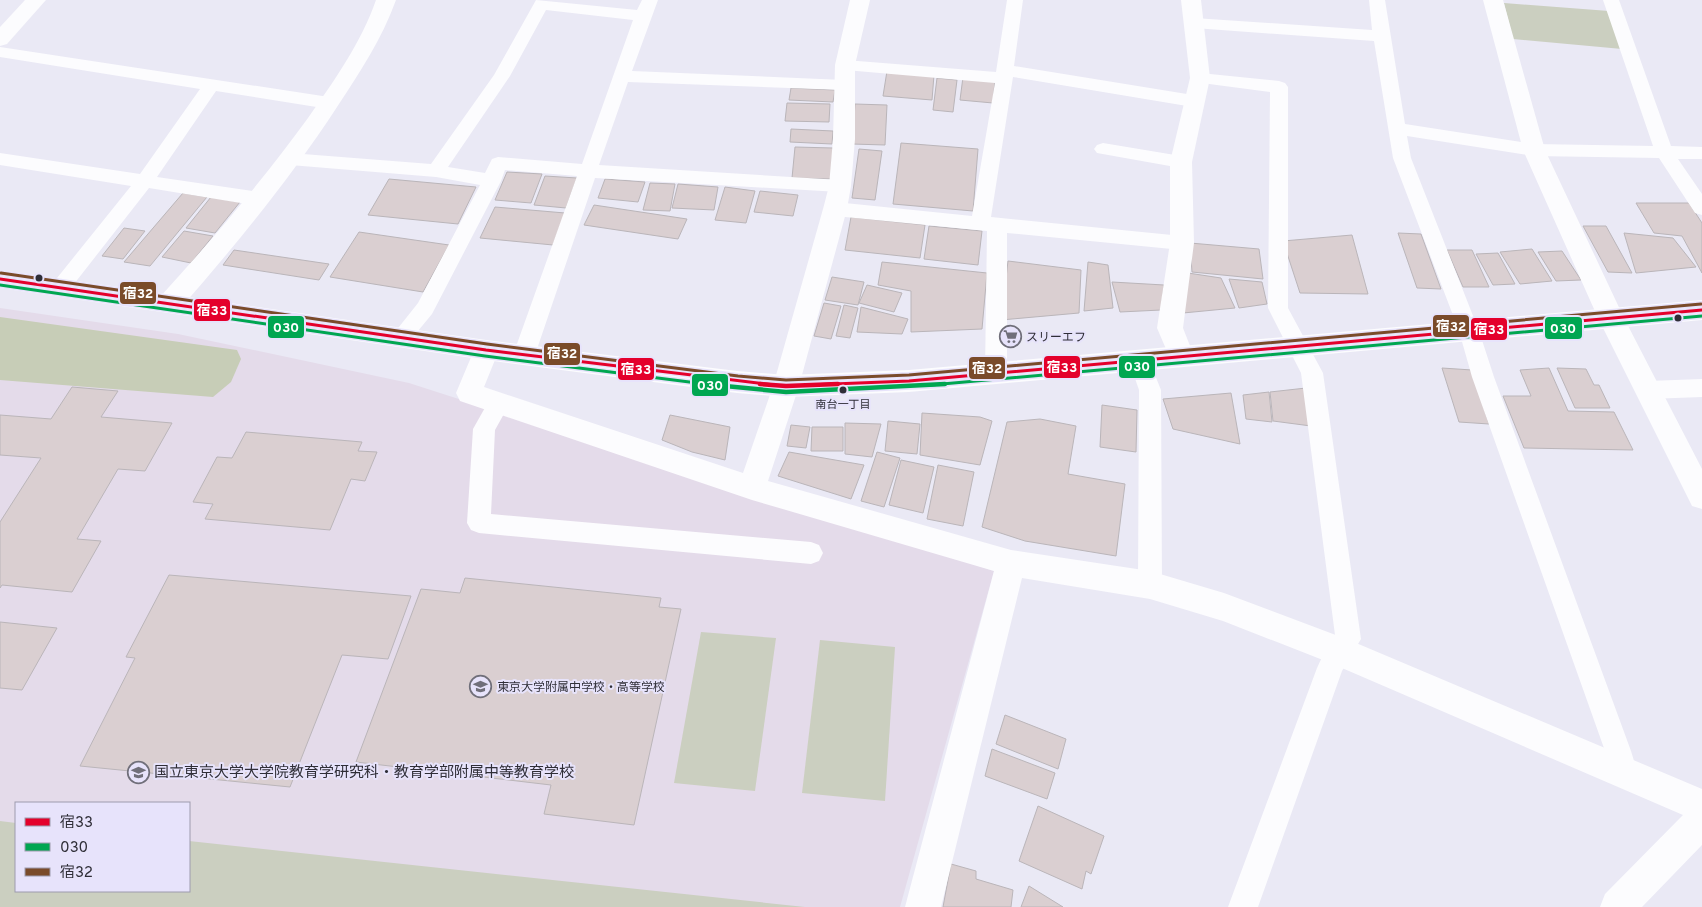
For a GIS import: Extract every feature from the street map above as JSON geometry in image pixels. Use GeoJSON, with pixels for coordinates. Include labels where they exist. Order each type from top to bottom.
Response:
{"type":"FeatureCollection","features":[{"type":"Feature","properties":{"kind":"street"},"geometry":{"type":"LineString","coordinates":[[0,40],[22,13],[36,0]]}},
{"type":"Feature","properties":{"kind":"street"},"geometry":{"type":"LineString","coordinates":[[168,304],[259,199],[290,158],[371,39],[386,0]]}},
{"type":"Feature","properties":{"kind":"street"},"geometry":{"type":"LineString","coordinates":[[752,488],[786,386],[835,209],[840,186],[844,139],[845,75],[860,0]]}},
{"type":"Feature","properties":{"kind":"street"},"geometry":{"type":"LineString","coordinates":[[1181,356],[1170,328],[1182,243],[1181,162],[1193,101],[1200,78],[1191,0]]}},
{"type":"Feature","properties":{"kind":"street"},"geometry":{"type":"LineString","coordinates":[[1493,0],[1534,150],[1611,318],[1702,497]]}},
{"type":"Feature","properties":{"kind":"street"},"geometry":{"type":"LineString","coordinates":[[0,279],[486,350],[737,382],[786,386],[909,382],[1297,345],[1702,310]]}},
{"type":"Feature","properties":{"kind":"street"},"geometry":{"type":"LineString","coordinates":[[486,350],[469,393],[752,488],[1011,563],[1150,585],[1224,607],[1338,651],[1702,806]]}},
{"type":"Feature","properties":{"kind":"street"},"geometry":{"type":"LineString","coordinates":[[923,907],[1011,563]]}},
{"type":"Feature","properties":{"kind":"street"},"geometry":{"type":"LineString","coordinates":[[1618,907],[1640,882],[1691,833],[1702,818]]}},
{"type":"Feature","properties":{"kind":"lane"},"geometry":{"type":"LineString","coordinates":[[996,373],[988,224],[995,143],[1015,0]]}},
{"type":"Feature","properties":{"kind":"lane"},"geometry":{"type":"LineString","coordinates":[[1377,0],[1381,36],[1402,158],[1469,331],[1483,377],[1618,751],[1624,774]]}},
{"type":"Feature","properties":{"kind":"lane"},"geometry":{"type":"LineString","coordinates":[[1611,0],[1665,154],[1702,208]]}},
{"type":"Feature","properties":{"kind":"lane"},"geometry":{"type":"LineString","coordinates":[[436,171],[502,76],[542,3],[646,8],[524,355]]}},
{"type":"Feature","properties":{"kind":"lane"},"geometry":{"type":"LineString","coordinates":[[1194,23],[1381,36]]}},
{"type":"Feature","properties":{"kind":"lane"},"geometry":{"type":"LineString","coordinates":[[0,52],[329,103]]}},
{"type":"Feature","properties":{"kind":"lane"},"geometry":{"type":"LineString","coordinates":[[621,76],[1004,74],[1193,101]]}},
{"type":"Feature","properties":{"kind":"lane"},"geometry":{"type":"LineString","coordinates":[[1200,78],[1279,87],[1278,308],[1312,374],[1348,639],[1338,651],[1243,907]]}},
{"type":"Feature","properties":{"kind":"lane"},"geometry":{"type":"LineString","coordinates":[[60,288],[144,182],[211,86]]}},
{"type":"Feature","properties":{"kind":"lane"},"geometry":{"type":"LineString","coordinates":[[1397,129],[1534,150],[1665,154],[1702,153]]}},
{"type":"Feature","properties":{"kind":"lane"},"geometry":{"type":"LineString","coordinates":[[1103,149],[1181,162]]}},
{"type":"Feature","properties":{"kind":"lane"},"geometry":{"type":"LineString","coordinates":[[290,158],[436,171],[492,181]]}},
{"type":"Feature","properties":{"kind":"lane"},"geometry":{"type":"LineString","coordinates":[[0,159],[259,199]]}},
{"type":"Feature","properties":{"kind":"lane"},"geometry":{"type":"LineString","coordinates":[[401,337],[425,308],[492,181],[498,163],[588,171],[840,186]]}},
{"type":"Feature","properties":{"kind":"lane"},"geometry":{"type":"LineString","coordinates":[[835,209],[1182,243]]}},
{"type":"Feature","properties":{"kind":"lane"},"geometry":{"type":"LineString","coordinates":[[1140,361],[1150,390],[1150,585]]}},
{"type":"Feature","properties":{"kind":"lane"},"geometry":{"type":"LineString","coordinates":[[1648,390],[1702,388]]}},
{"type":"Feature","properties":{"kind":"lane"},"geometry":{"type":"LineString","coordinates":[[499,403],[484,429],[480,523],[811,553]]}},
{"type":"Feature","properties":{"kind":"shaded area","name":"東京大学附属中学校・高等学校"},"geometry":{"type":"Polygon","coordinates":[[[0,308],[178,334],[409,383],[994,571],[900,907],[0,907],[0,308]]]}},
{"type":"Feature","properties":{"kind":"green space"},"geometry":{"type":"Polygon","coordinates":[[[1504,3],[1609,11],[1622,49],[1513,39],[1504,3]]]}},
{"type":"Feature","properties":{"kind":"green space"},"geometry":{"type":"Polygon","coordinates":[[[0,317],[237,350],[241,359],[231,382],[213,397],[0,380],[0,317]]]}},
{"type":"Feature","properties":{"kind":"green space"},"geometry":{"type":"Polygon","coordinates":[[[701,632],[776,638],[755,791],[674,783],[701,632]]]}},
{"type":"Feature","properties":{"kind":"green space"},"geometry":{"type":"Polygon","coordinates":[[[820,640],[895,647],[885,801],[802,793],[820,640]]]}},
{"type":"Feature","properties":{"kind":"green space"},"geometry":{"type":"Polygon","coordinates":[[[0,821],[15,823],[15,892],[190,892],[190,841],[805,907],[0,907],[0,821]]]}},
{"type":"Feature","properties":{"kind":"building"},"geometry":{"type":"Polygon","coordinates":[[[887,71],[934,75],[932,100],[883,96],[887,71]]]}},
{"type":"Feature","properties":{"kind":"building"},"geometry":{"type":"Polygon","coordinates":[[[963,77],[995,81],[993,103],[960,100],[963,77]]]}},
{"type":"Feature","properties":{"kind":"building"},"geometry":{"type":"Polygon","coordinates":[[[937,78],[957,80],[953,112],[933,110],[937,78]]]}},
{"type":"Feature","properties":{"kind":"building"},"geometry":{"type":"Polygon","coordinates":[[[791,88],[835,90],[833,102],[789,100],[791,88]]]}},
{"type":"Feature","properties":{"kind":"building"},"geometry":{"type":"Polygon","coordinates":[[[787,103],[830,104],[829,122],[785,121],[787,103]]]}},
{"type":"Feature","properties":{"kind":"building"},"geometry":{"type":"Polygon","coordinates":[[[855,104],[887,105],[885,145],[852,144],[855,104]]]}},
{"type":"Feature","properties":{"kind":"building"},"geometry":{"type":"Polygon","coordinates":[[[791,129],[833,131],[832,144],[790,142],[791,129]]]}},
{"type":"Feature","properties":{"kind":"building"},"geometry":{"type":"Polygon","coordinates":[[[901,143],[978,149],[973,211],[893,204],[901,143]]]}},
{"type":"Feature","properties":{"kind":"building"},"geometry":{"type":"Polygon","coordinates":[[[795,147],[833,148],[831,179],[792,178],[795,147]]]}},
{"type":"Feature","properties":{"kind":"building"},"geometry":{"type":"Polygon","coordinates":[[[859,149],[882,151],[875,200],[852,198],[859,149]]]}},
{"type":"Feature","properties":{"kind":"building"},"geometry":{"type":"Polygon","coordinates":[[[507,172],[542,174],[531,203],[495,200],[507,172]]]}},
{"type":"Feature","properties":{"kind":"building"},"geometry":{"type":"Polygon","coordinates":[[[545,176],[577,178],[566,208],[534,205],[545,176]]]}},
{"type":"Feature","properties":{"kind":"building"},"geometry":{"type":"Polygon","coordinates":[[[389,179],[476,187],[458,224],[368,215],[389,179]]]}},
{"type":"Feature","properties":{"kind":"building"},"geometry":{"type":"Polygon","coordinates":[[[605,179],[645,182],[638,202],[598,198],[605,179]]]}},
{"type":"Feature","properties":{"kind":"building"},"geometry":{"type":"Polygon","coordinates":[[[650,183],[675,184],[670,211],[643,210],[650,183]]]}},
{"type":"Feature","properties":{"kind":"building"},"geometry":{"type":"Polygon","coordinates":[[[678,184],[718,187],[714,210],[672,208],[678,184]]]}},
{"type":"Feature","properties":{"kind":"building"},"geometry":{"type":"Polygon","coordinates":[[[725,187],[755,191],[746,223],[715,220],[725,187]]]}},
{"type":"Feature","properties":{"kind":"building"},"geometry":{"type":"Polygon","coordinates":[[[760,191],[798,195],[793,216],[754,212],[760,191]]]}},
{"type":"Feature","properties":{"kind":"building"},"geometry":{"type":"Polygon","coordinates":[[[183,193],[207,197],[150,266],[124,262],[183,193]]]}},
{"type":"Feature","properties":{"kind":"building"},"geometry":{"type":"Polygon","coordinates":[[[211,197],[240,202],[215,233],[186,228],[211,197]]]}},
{"type":"Feature","properties":{"kind":"building"},"geometry":{"type":"Polygon","coordinates":[[[1636,203],[1689,203],[1702,223],[1702,273],[1682,236],[1654,233],[1636,203]]]}},
{"type":"Feature","properties":{"kind":"building"},"geometry":{"type":"Polygon","coordinates":[[[594,205],[687,219],[678,239],[584,225],[594,205]]]}},
{"type":"Feature","properties":{"kind":"building"},"geometry":{"type":"Polygon","coordinates":[[[495,207],[565,213],[553,245],[480,238],[495,207]]]}},
{"type":"Feature","properties":{"kind":"building"},"geometry":{"type":"Polygon","coordinates":[[[851,217],[925,225],[920,258],[845,250],[851,217]]]}},
{"type":"Feature","properties":{"kind":"building"},"geometry":{"type":"Polygon","coordinates":[[[929,226],[982,231],[978,265],[924,259],[929,226]]]}},
{"type":"Feature","properties":{"kind":"building"},"geometry":{"type":"Polygon","coordinates":[[[1583,226],[1606,226],[1632,273],[1608,272],[1583,226]]]}},
{"type":"Feature","properties":{"kind":"building"},"geometry":{"type":"Polygon","coordinates":[[[124,228],[145,231],[123,259],[102,256],[124,228]]]}},
{"type":"Feature","properties":{"kind":"building"},"geometry":{"type":"Polygon","coordinates":[[[184,231],[213,236],[191,263],[162,257],[184,231]]]}},
{"type":"Feature","properties":{"kind":"building"},"geometry":{"type":"Polygon","coordinates":[[[359,232],[449,245],[423,292],[330,277],[359,232]]]}},
{"type":"Feature","properties":{"kind":"building"},"geometry":{"type":"Polygon","coordinates":[[[1398,233],[1421,234],[1441,289],[1417,288],[1398,233]]]}},
{"type":"Feature","properties":{"kind":"building"},"geometry":{"type":"Polygon","coordinates":[[[1624,233],[1673,238],[1696,267],[1636,273],[1624,233]]]}},
{"type":"Feature","properties":{"kind":"building"},"geometry":{"type":"Polygon","coordinates":[[[1352,235],[1368,294],[1300,293],[1283,241],[1352,235]]]}},
{"type":"Feature","properties":{"kind":"building"},"geometry":{"type":"Polygon","coordinates":[[[1190,243],[1259,249],[1263,279],[1192,272],[1190,243]]]}},
{"type":"Feature","properties":{"kind":"building"},"geometry":{"type":"Polygon","coordinates":[[[1532,249],[1552,281],[1520,284],[1500,252],[1532,249]]]}},
{"type":"Feature","properties":{"kind":"building"},"geometry":{"type":"Polygon","coordinates":[[[234,250],[329,264],[319,280],[223,265],[234,250]]]}},
{"type":"Feature","properties":{"kind":"building"},"geometry":{"type":"Polygon","coordinates":[[[1447,250],[1472,250],[1489,287],[1463,287],[1447,250]]]}},
{"type":"Feature","properties":{"kind":"building"},"geometry":{"type":"Polygon","coordinates":[[[1562,251],[1581,280],[1556,281],[1538,252],[1562,251]]]}},
{"type":"Feature","properties":{"kind":"building"},"geometry":{"type":"Polygon","coordinates":[[[1498,253],[1515,284],[1493,285],[1476,254],[1498,253]]]}},
{"type":"Feature","properties":{"kind":"building"},"geometry":{"type":"Polygon","coordinates":[[[1008,261],[1081,270],[1079,313],[1001,320],[1008,261]]]}},
{"type":"Feature","properties":{"kind":"building"},"geometry":{"type":"Polygon","coordinates":[[[882,262],[987,273],[982,329],[911,332],[911,291],[878,285],[882,262]]]}},
{"type":"Feature","properties":{"kind":"building"},"geometry":{"type":"Polygon","coordinates":[[[1088,262],[1108,265],[1113,308],[1084,311],[1088,262]]]}},
{"type":"Feature","properties":{"kind":"building"},"geometry":{"type":"Polygon","coordinates":[[[1188,273],[1221,278],[1235,308],[1183,313],[1188,273]]]}},
{"type":"Feature","properties":{"kind":"building"},"geometry":{"type":"Polygon","coordinates":[[[832,277],[864,282],[858,305],[825,300],[832,277]]]}},
{"type":"Feature","properties":{"kind":"building"},"geometry":{"type":"Polygon","coordinates":[[[1229,279],[1262,282],[1267,304],[1239,308],[1229,279]]]}},
{"type":"Feature","properties":{"kind":"building"},"geometry":{"type":"Polygon","coordinates":[[[1112,282],[1164,285],[1161,310],[1120,312],[1112,282]]]}},
{"type":"Feature","properties":{"kind":"building"},"geometry":{"type":"Polygon","coordinates":[[[867,285],[902,293],[894,312],[859,303],[867,285]]]}},
{"type":"Feature","properties":{"kind":"building"},"geometry":{"type":"Polygon","coordinates":[[[824,303],[841,306],[831,339],[814,336],[824,303]]]}},
{"type":"Feature","properties":{"kind":"building"},"geometry":{"type":"Polygon","coordinates":[[[844,305],[858,308],[850,338],[836,336],[844,305]]]}},
{"type":"Feature","properties":{"kind":"building"},"geometry":{"type":"Polygon","coordinates":[[[861,307],[908,319],[902,334],[857,332],[861,307]]]}},
{"type":"Feature","properties":{"kind":"building"},"geometry":{"type":"Polygon","coordinates":[[[1442,368],[1472,370],[1489,424],[1459,422],[1442,368]]]}},
{"type":"Feature","properties":{"kind":"building"},"geometry":{"type":"Polygon","coordinates":[[[1549,368],[1568,411],[1614,412],[1633,450],[1524,448],[1503,396],[1531,396],[1520,370],[1549,368]]]}},
{"type":"Feature","properties":{"kind":"building"},"geometry":{"type":"Polygon","coordinates":[[[1557,368],[1586,369],[1594,385],[1599,385],[1610,408],[1575,408],[1557,368]]]}},
{"type":"Feature","properties":{"kind":"building"},"geometry":{"type":"Polygon","coordinates":[[[72,387],[118,391],[101,417],[172,423],[145,471],[118,469],[77,539],[101,541],[72,592],[2,585],[0,588],[0,522],[41,458],[0,455],[0,415],[51,419],[72,387]]]}},
{"type":"Feature","properties":{"kind":"building"},"geometry":{"type":"Polygon","coordinates":[[[1306,388],[1311,426],[1273,421],[1270,392],[1306,388]]]}},
{"type":"Feature","properties":{"kind":"building"},"geometry":{"type":"Polygon","coordinates":[[[1269,392],[1272,422],[1246,419],[1243,395],[1269,392]]]}},
{"type":"Feature","properties":{"kind":"building"},"geometry":{"type":"Polygon","coordinates":[[[1231,393],[1240,444],[1173,429],[1163,399],[1231,393]]]}},
{"type":"Feature","properties":{"kind":"building"},"geometry":{"type":"Polygon","coordinates":[[[1102,405],[1137,410],[1136,452],[1100,447],[1102,405]]]}},
{"type":"Feature","properties":{"kind":"building"},"geometry":{"type":"Polygon","coordinates":[[[922,413],[980,417],[992,421],[980,465],[920,455],[922,413]]]}},
{"type":"Feature","properties":{"kind":"building"},"geometry":{"type":"Polygon","coordinates":[[[670,415],[730,427],[725,460],[692,452],[662,440],[670,415]]]}},
{"type":"Feature","properties":{"kind":"building"},"geometry":{"type":"Polygon","coordinates":[[[1040,419],[1076,426],[1068,474],[1125,484],[1116,556],[1025,541],[982,527],[1007,422],[1040,419]]]}},
{"type":"Feature","properties":{"kind":"building"},"geometry":{"type":"Polygon","coordinates":[[[888,421],[920,424],[917,454],[885,451],[888,421]]]}},
{"type":"Feature","properties":{"kind":"building"},"geometry":{"type":"Polygon","coordinates":[[[845,423],[881,424],[872,457],[845,454],[845,423]]]}},
{"type":"Feature","properties":{"kind":"building"},"geometry":{"type":"Polygon","coordinates":[[[791,425],[810,427],[806,448],[787,446],[791,425]]]}},
{"type":"Feature","properties":{"kind":"building"},"geometry":{"type":"Polygon","coordinates":[[[812,427],[843,427],[843,451],[811,451],[812,427]]]}},
{"type":"Feature","properties":{"kind":"building"},"geometry":{"type":"Polygon","coordinates":[[[246,432],[362,442],[358,451],[377,452],[365,481],[351,479],[330,530],[205,519],[213,504],[193,502],[217,457],[232,458],[246,432]]]}},
{"type":"Feature","properties":{"kind":"building"},"geometry":{"type":"Polygon","coordinates":[[[789,452],[864,465],[851,499],[778,476],[789,452]]]}},
{"type":"Feature","properties":{"kind":"building"},"geometry":{"type":"Polygon","coordinates":[[[877,452],[900,458],[884,507],[861,501],[877,452]]]}},
{"type":"Feature","properties":{"kind":"building"},"geometry":{"type":"Polygon","coordinates":[[[901,460],[934,467],[923,513],[889,505],[901,460]]]}},
{"type":"Feature","properties":{"kind":"building"},"geometry":{"type":"Polygon","coordinates":[[[938,465],[974,472],[963,526],[927,519],[938,465]]]}},
{"type":"Feature","properties":{"kind":"building"},"geometry":{"type":"Polygon","coordinates":[[[169,575],[411,596],[388,659],[342,655],[290,787],[80,766],[135,658],[126,657],[169,575]]]}},
{"type":"Feature","properties":{"kind":"building"},"geometry":{"type":"Polygon","coordinates":[[[465,578],[661,598],[659,607],[681,609],[634,825],[544,814],[551,785],[356,762],[421,589],[460,593],[465,578]]]}},
{"type":"Feature","properties":{"kind":"building"},"geometry":{"type":"Polygon","coordinates":[[[0,622],[57,628],[22,690],[0,688],[0,622]]]}},
{"type":"Feature","properties":{"kind":"building"},"geometry":{"type":"Polygon","coordinates":[[[1005,715],[1066,739],[1058,769],[996,744],[1005,715]]]}},
{"type":"Feature","properties":{"kind":"building"},"geometry":{"type":"Polygon","coordinates":[[[992,749],[1055,773],[1047,799],[985,776],[992,749]]]}},
{"type":"Feature","properties":{"kind":"building"},"geometry":{"type":"Polygon","coordinates":[[[1038,806],[1104,836],[1091,874],[1086,871],[1082,889],[1019,861],[1038,806]]]}},
{"type":"Feature","properties":{"kind":"building"},"geometry":{"type":"Polygon","coordinates":[[[951,864],[976,871],[976,879],[1013,890],[1011,907],[943,907],[951,864]]]}},
{"type":"Feature","properties":{"kind":"building"},"geometry":{"type":"Polygon","coordinates":[[[1029,886],[1063,907],[1021,907],[1029,886]]]}},
{"type":"Feature","properties":{"kind":"transit line","name":"宿32"},"geometry":{"type":"LineString","coordinates":[[1,273],[487,344],[738,376],[786,380],[909,375],[1701,304]]}},
{"type":"Feature","properties":{"kind":"transit line","name":"宿33"},"geometry":{"type":"LineString","coordinates":[[0,279],[486,350],[737,382],[786,386],[909,381],[1702,310]]}},
{"type":"Feature","properties":{"kind":"transit line","name":"030"},"geometry":{"type":"LineString","coordinates":[[0,285],[485,356],[736,388],[786,392],[910,387],[1702,316]]}},
{"type":"Feature","properties":{"kind":"place","name":"スリーエフ"},"geometry":{"type":"Point","coordinates":[1010,337]}},
{"type":"Feature","properties":{"kind":"place","name":"南台一丁目"},"geometry":{"type":"Point","coordinates":[843,390]}},
{"type":"Feature","properties":{"kind":"place","name":"東京大学附属中学校・高等学校"},"geometry":{"type":"Point","coordinates":[481,687]}},
{"type":"Feature","properties":{"kind":"place","name":"国立東京大学大学院教育学研究科・教育学部附属中等教育学校"},"geometry":{"type":"Point","coordinates":[138,772]}}]}
